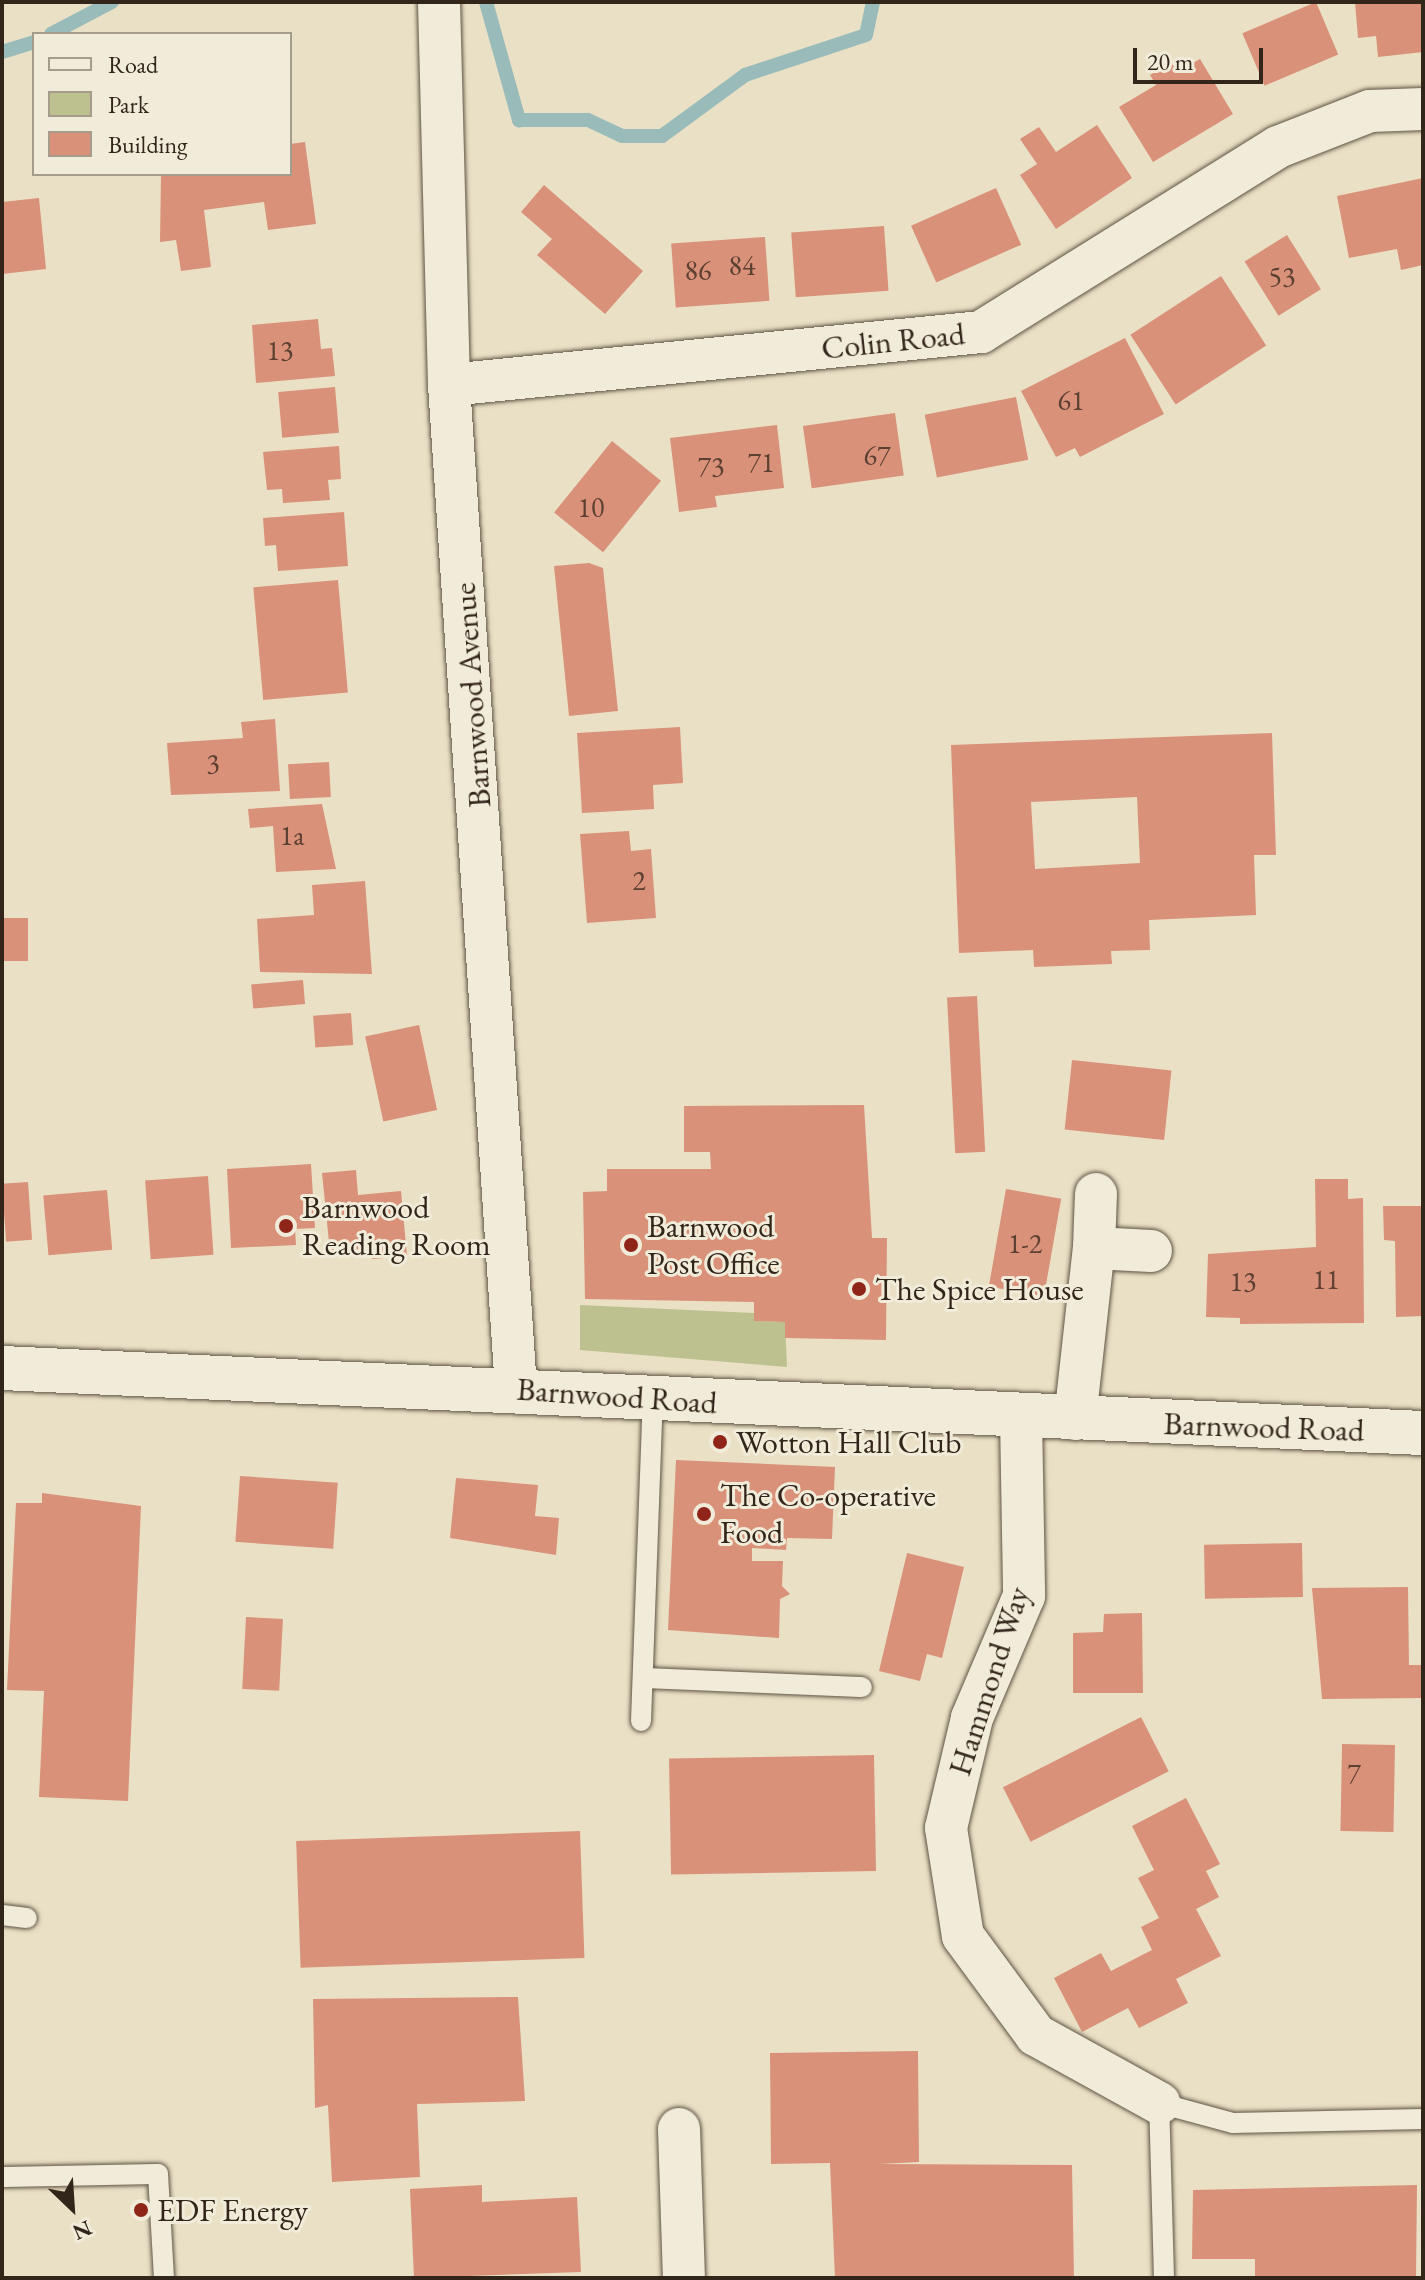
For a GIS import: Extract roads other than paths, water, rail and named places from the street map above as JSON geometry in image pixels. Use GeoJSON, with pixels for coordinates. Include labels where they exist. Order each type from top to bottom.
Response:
{"type":"FeatureCollection","features":[{"type":"Feature","properties":{"kind":"street","name":"Barnwood Avenue"},"geometry":{"type":"LineString","coordinates":[[439,2],[449,385],[516,1388]]}},
{"type":"Feature","properties":{"kind":"street","name":"Colin Road"},"geometry":{"type":"LineString","coordinates":[[449,385],[981,332],[1278,147],[1370,111],[1423,109]]}},
{"type":"Feature","properties":{"kind":"street"},"geometry":{"type":"LineString","coordinates":[[1075,1419],[1094,1248],[1096,1194]]}},
{"type":"Feature","properties":{"kind":"street"},"geometry":{"type":"LineString","coordinates":[[1094,1248],[1151,1251]]}},
{"type":"Feature","properties":{"kind":"street","name":"Barnwood Road"},"geometry":{"type":"LineString","coordinates":[[2,1368],[516,1388],[653,1400],[1423,1433]]}},
{"type":"Feature","properties":{"kind":"street","name":"Hammond Way"},"geometry":{"type":"LineString","coordinates":[[1021,1417],[1024,1596],[972,1718],[946,1828],[963,1936],[1036,2035],[1159,2103]]}},
{"type":"Feature","properties":{"kind":"street"},"geometry":{"type":"LineString","coordinates":[[679,2129],[684,2278]]}},
{"type":"Feature","properties":{"kind":"lane"},"geometry":{"type":"LineString","coordinates":[[641,1721],[653,1400]]}},
{"type":"Feature","properties":{"kind":"lane"},"geometry":{"type":"LineString","coordinates":[[643,1678],[862,1687]]}},
{"type":"Feature","properties":{"kind":"lane"},"geometry":{"type":"LineString","coordinates":[[2,1915],[27,1918]]}},
{"type":"Feature","properties":{"kind":"lane"},"geometry":{"type":"LineString","coordinates":[[1164,2278],[1159,2103],[1233,2123],[1423,2119]]}},
{"type":"Feature","properties":{"kind":"lane"},"geometry":{"type":"LineString","coordinates":[[2,2177],[158,2174],[164,2278]]}},
{"type":"Feature","properties":{"kind":"waterway"},"geometry":{"type":"LineString","coordinates":[[55,32],[112,2]]}},
{"type":"Feature","properties":{"kind":"waterway"},"geometry":{"type":"LineString","coordinates":[[486,2],[519,120],[588,120],[623,136],[662,136],[745,75],[866,35],[873,2]]}},
{"type":"Feature","properties":{"kind":"waterway"},"geometry":{"type":"LineString","coordinates":[[2,52],[32,43]]}},
{"type":"Feature","properties":{"kind":"place","name":"Barnwood Reading Room"},"geometry":{"type":"Point","coordinates":[286,1226]}},
{"type":"Feature","properties":{"kind":"place","name":"Barnwood Post Office"},"geometry":{"type":"Point","coordinates":[631,1245]}},
{"type":"Feature","properties":{"kind":"place","name":"The Spice House"},"geometry":{"type":"Point","coordinates":[859,1289]}},
{"type":"Feature","properties":{"kind":"place","name":"Wotton Hall Club"},"geometry":{"type":"Point","coordinates":[720,1442]}},
{"type":"Feature","properties":{"kind":"place","name":"The Co-operative Food"},"geometry":{"type":"Point","coordinates":[704,1514]}},
{"type":"Feature","properties":{"kind":"place","name":"EDF Energy"},"geometry":{"type":"Point","coordinates":[141,2210]}}]}
